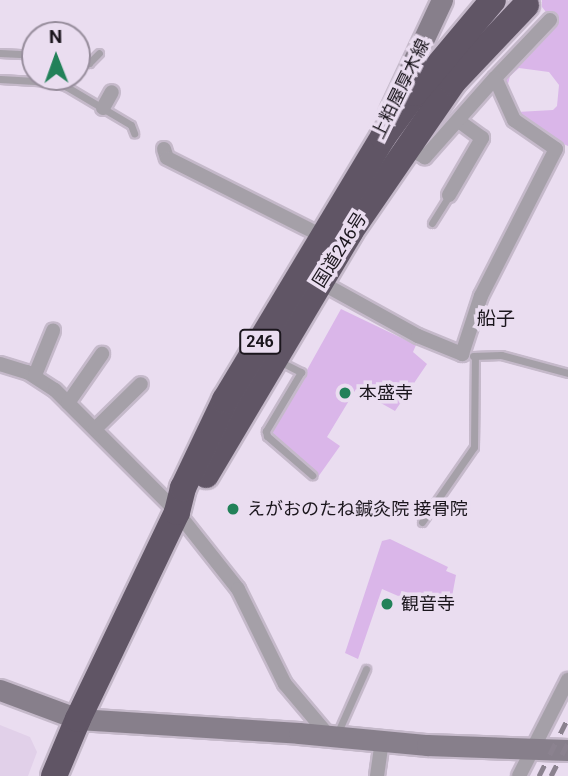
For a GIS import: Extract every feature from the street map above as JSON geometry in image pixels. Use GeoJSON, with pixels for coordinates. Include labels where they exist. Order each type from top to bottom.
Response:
{"type":"FeatureCollection","features":[{"type":"Feature","properties":{"kind":"highway","name":"国道246号"},"geometry":{"type":"LineString","coordinates":[[54,776],[78,719],[177,512],[183,488],[225,400],[357,178],[415,93],[493,0]]}},
{"type":"Feature","properties":{"kind":"highway","name":"国道246号"},"geometry":{"type":"LineString","coordinates":[[177,512],[203,480],[320,282],[407,148],[453,82],[526,5]]}},
{"type":"Feature","properties":{"kind":"street","name":"上粕屋厚木線"},"geometry":{"type":"LineString","coordinates":[[357,178],[443,0]]}},
{"type":"Feature","properties":{"kind":"street"},"geometry":{"type":"LineString","coordinates":[[453,82],[472,0]]}},
{"type":"Feature","properties":{"kind":"street"},"geometry":{"type":"LineString","coordinates":[[407,148],[425,157],[550,20]]}},
{"type":"Feature","properties":{"kind":"street"},"geometry":{"type":"LineString","coordinates":[[320,282],[418,336],[469,355],[481,296],[556,153],[555,148],[514,120],[495,78]]}},
{"type":"Feature","properties":{"kind":"street"},"geometry":{"type":"LineString","coordinates":[[103,108],[112,92]]}},
{"type":"Feature","properties":{"kind":"street"},"geometry":{"type":"LineString","coordinates":[[449,195],[482,138],[459,121]]}},
{"type":"Feature","properties":{"kind":"street"},"geometry":{"type":"LineString","coordinates":[[164,149],[167,158],[322,236]]}},
{"type":"Feature","properties":{"kind":"street"},"geometry":{"type":"LineString","coordinates":[[35,375],[53,331]]}},
{"type":"Feature","properties":{"kind":"street"},"geometry":{"type":"LineString","coordinates":[[68,403],[102,354]]}},
{"type":"Feature","properties":{"kind":"street"},"geometry":{"type":"LineString","coordinates":[[0,364],[35,375],[95,429],[177,512],[238,589],[285,684],[333,736]]}},
{"type":"Feature","properties":{"kind":"street"},"geometry":{"type":"LineString","coordinates":[[95,429],[141,384]]}},
{"type":"Feature","properties":{"kind":"street"},"geometry":{"type":"LineString","coordinates":[[519,776],[568,680]]}},
{"type":"Feature","properties":{"kind":"street"},"geometry":{"type":"LineString","coordinates":[[0,690],[78,719],[382,741],[568,750]]}},
{"type":"Feature","properties":{"kind":"street"},"geometry":{"type":"LineString","coordinates":[[377,776],[382,741]]}},
{"type":"Feature","properties":{"kind":"lane"},"geometry":{"type":"LineString","coordinates":[[0,53],[21,54]]}},
{"type":"Feature","properties":{"kind":"lane"},"geometry":{"type":"LineString","coordinates":[[91,61],[99,53]]}},
{"type":"Feature","properties":{"kind":"lane"},"geometry":{"type":"LineString","coordinates":[[0,79],[52,82],[131,125],[134,133]]}},
{"type":"Feature","properties":{"kind":"lane"},"geometry":{"type":"LineString","coordinates":[[432,223],[449,195]]}},
{"type":"Feature","properties":{"kind":"lane"},"geometry":{"type":"LineString","coordinates":[[422,522],[474,447],[469,355],[501,355],[568,373]]}},
{"type":"Feature","properties":{"kind":"lane"},"geometry":{"type":"LineString","coordinates":[[274,358],[301,372],[266,431],[267,436],[312,475]]}},
{"type":"Feature","properties":{"kind":"lane"},"geometry":{"type":"LineString","coordinates":[[333,736],[366,669]]}},
{"type":"Feature","properties":{"kind":"shaded area"},"geometry":{"type":"Polygon","coordinates":[[[542,0],[568,0],[568,146],[542,134],[517,112],[553,110],[557,106],[559,85],[549,72],[519,68],[510,76],[507,88],[504,80],[553,21],[542,7],[542,0]]]}},
{"type":"Feature","properties":{"kind":"shaded area"},"geometry":{"type":"Polygon","coordinates":[[[341,309],[416,345],[413,352],[427,364],[395,411],[356,389],[327,437],[340,446],[318,477],[269,438],[341,309]]]}},
{"type":"Feature","properties":{"kind":"shaded area"},"geometry":{"type":"Polygon","coordinates":[[[390,539],[448,567],[446,571],[456,575],[451,602],[433,611],[382,589],[358,659],[345,653],[382,541],[390,539]]]}},
{"type":"Feature","properties":{"kind":"shaded area"},"geometry":{"type":"Polygon","coordinates":[[[0,725],[30,737],[37,752],[28,776],[0,776],[0,725]]]}},
{"type":"Feature","properties":{"kind":"railway"},"geometry":{"type":"LineString","coordinates":[[539,776],[568,718]]}},
{"type":"Feature","properties":{"kind":"railway"},"geometry":{"type":"LineString","coordinates":[[551,776],[568,742]]}},
{"type":"Feature","properties":{"kind":"place","name":"本盛寺"},"geometry":{"type":"Point","coordinates":[345,393]}},
{"type":"Feature","properties":{"kind":"place","name":"えがおのたね鍼灸院 接骨院"},"geometry":{"type":"Point","coordinates":[233,509]}},
{"type":"Feature","properties":{"kind":"place","name":"観音寺"},"geometry":{"type":"Point","coordinates":[387,604]}},
{"type":"Feature","properties":{"kind":"district","name":"船子"},"geometry":{"type":"Point","coordinates":[496,319]}}]}
